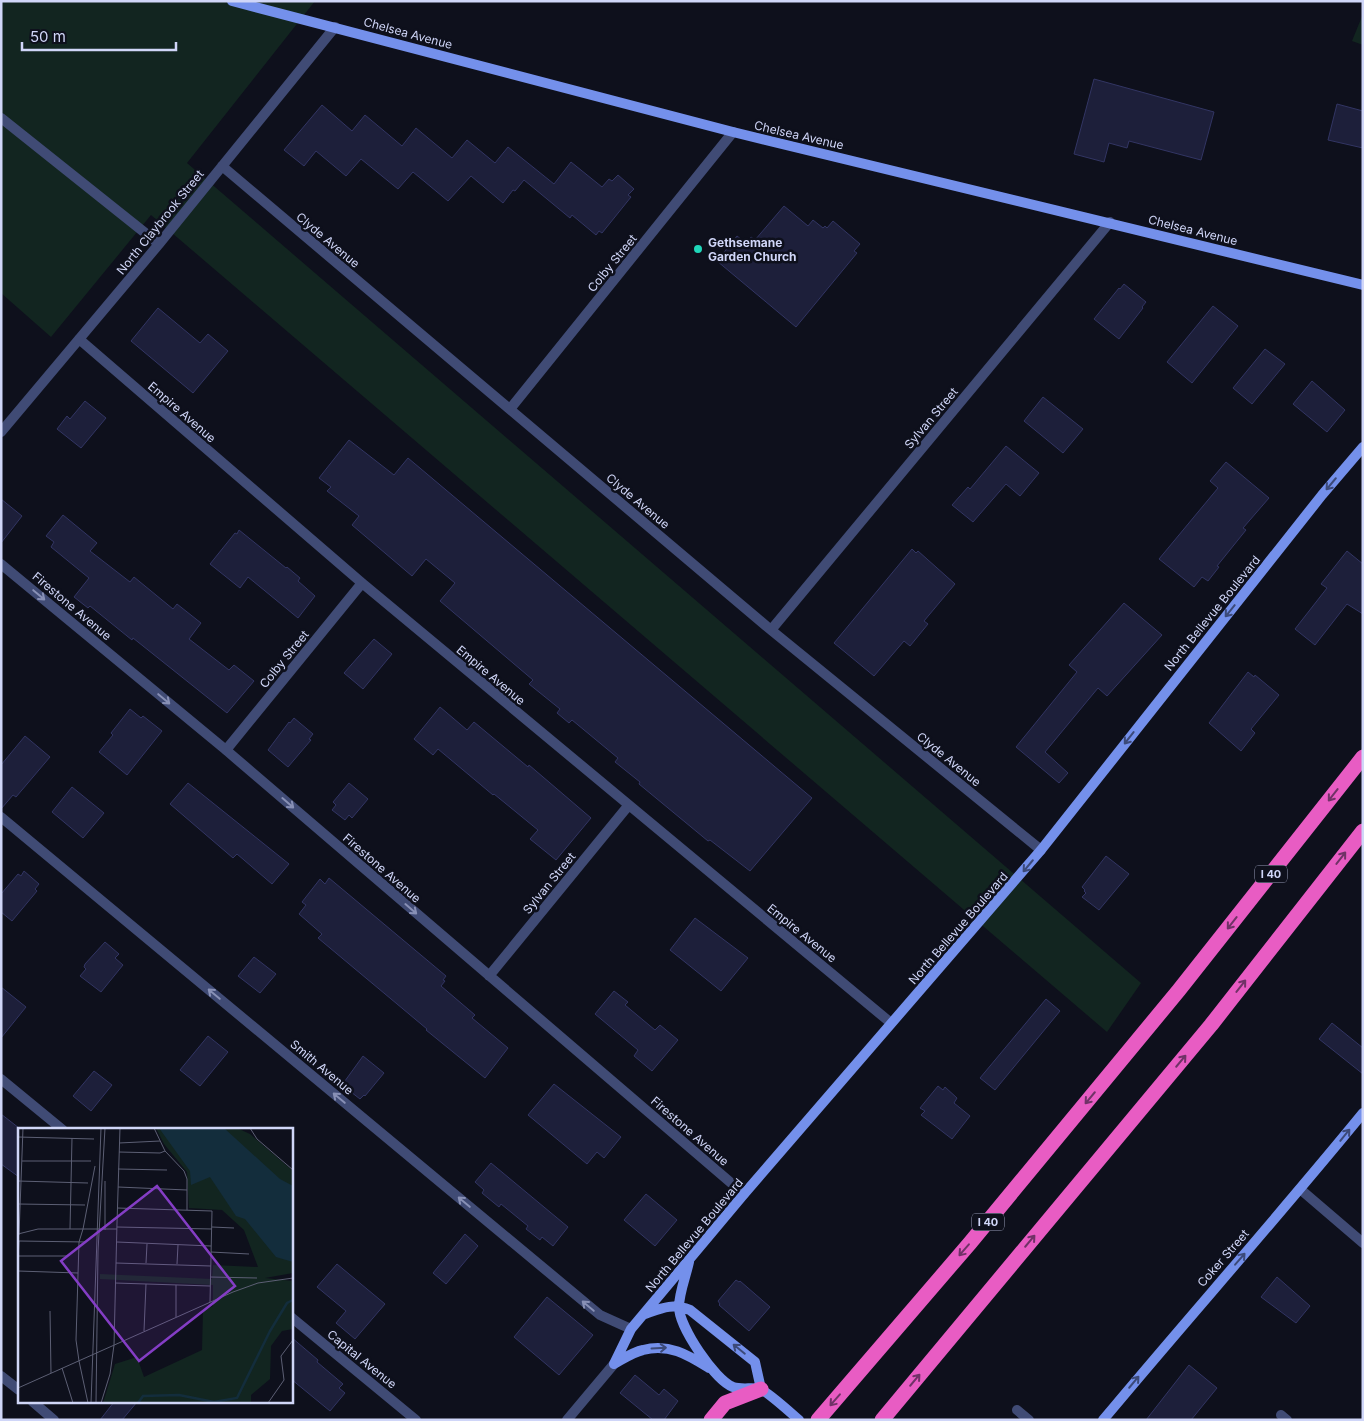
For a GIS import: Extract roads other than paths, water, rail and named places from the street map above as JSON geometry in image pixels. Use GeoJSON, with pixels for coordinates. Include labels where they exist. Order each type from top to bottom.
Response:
{"type":"FeatureCollection","features":[{"type":"Feature","properties":{"kind":"highway","name":"I 40"},"geometry":{"type":"LineString","coordinates":[[818,1420],[970,1243],[1179,990],[1363,757]]}},
{"type":"Feature","properties":{"kind":"highway"},"geometry":{"type":"LineString","coordinates":[[883,1418],[1211,1025],[1363,831]]}},
{"type":"Feature","properties":{"kind":"highway"},"geometry":{"type":"LineString","coordinates":[[710,1420],[725,1402],[761,1389]]}},
{"type":"Feature","properties":{"kind":"main road","name":"Chelsea Avenue"},"geometry":{"type":"LineString","coordinates":[[232,1],[733,132],[1110,222],[1363,285]]}},
{"type":"Feature","properties":{"kind":"main road","name":"North Bellevue Boulevard"},"geometry":{"type":"LineString","coordinates":[[614,1364],[631,1329],[643,1314],[891,1023],[1001,899],[1304,518],[1363,447]]}},
{"type":"Feature","properties":{"kind":"main road","name":"Coker Street"},"geometry":{"type":"LineString","coordinates":[[1103,1420],[1363,1113]]}},
{"type":"Feature","properties":{"kind":"main road"},"geometry":{"type":"LineString","coordinates":[[690,1258],[679,1305],[680,1316],[686,1330],[715,1372]]}},
{"type":"Feature","properties":{"kind":"main road"},"geometry":{"type":"LineString","coordinates":[[643,1314],[664,1307],[679,1305],[690,1310],[754,1362],[761,1389]]}},
{"type":"Feature","properties":{"kind":"main road"},"geometry":{"type":"LineString","coordinates":[[614,1364],[642,1350],[668,1348],[684,1352],[715,1372],[733,1387],[761,1389],[799,1420]]}},
{"type":"Feature","properties":{"kind":"street","name":"North Claybrook Street"},"geometry":{"type":"LineString","coordinates":[[1,432],[159,244],[335,27]]}},
{"type":"Feature","properties":{"kind":"street"},"geometry":{"type":"LineString","coordinates":[[1,118],[159,244]]}},
{"type":"Feature","properties":{"kind":"street","name":"Colby Street"},"geometry":{"type":"LineString","coordinates":[[510,409],[733,132]]}},
{"type":"Feature","properties":{"kind":"street","name":"Clyde Avenue"},"geometry":{"type":"LineString","coordinates":[[222,166],[771,630],[1041,850]]}},
{"type":"Feature","properties":{"kind":"street","name":"Sylvan Street"},"geometry":{"type":"LineString","coordinates":[[771,630],[1110,222]]}},
{"type":"Feature","properties":{"kind":"street","name":"Empire Avenue"},"geometry":{"type":"LineString","coordinates":[[79,340],[362,584],[891,1023]]}},
{"type":"Feature","properties":{"kind":"street","name":"Firestone Avenue"},"geometry":{"type":"LineString","coordinates":[[1,564],[226,750],[744,1194]]}},
{"type":"Feature","properties":{"kind":"street","name":"Colby Street"},"geometry":{"type":"LineString","coordinates":[[226,750],[362,584]]}},
{"type":"Feature","properties":{"kind":"street","name":"Sylvan Street"},"geometry":{"type":"LineString","coordinates":[[489,976],[628,806]]}},
{"type":"Feature","properties":{"kind":"street","name":"Smith Avenue"},"geometry":{"type":"LineString","coordinates":[[1,817],[600,1316],[631,1329]]}},
{"type":"Feature","properties":{"kind":"street"},"geometry":{"type":"LineString","coordinates":[[1,1079],[61,1128]]}},
{"type":"Feature","properties":{"kind":"street"},"geometry":{"type":"LineString","coordinates":[[1300,1189],[1363,1243]]}},
{"type":"Feature","properties":{"kind":"street","name":"Capital Avenue"},"geometry":{"type":"LineString","coordinates":[[292,1318],[416,1420]]}},
{"type":"Feature","properties":{"kind":"street","name":"North Bellevue Boulevard"},"geometry":{"type":"LineString","coordinates":[[567,1420],[614,1364]]}},
{"type":"Feature","properties":{"kind":"street"},"geometry":{"type":"LineString","coordinates":[[1,1376],[18,1389]]}},
{"type":"Feature","properties":{"kind":"street"},"geometry":{"type":"LineString","coordinates":[[35,1404],[54,1420]]}},
{"type":"Feature","properties":{"kind":"street"},"geometry":{"type":"LineString","coordinates":[[1017,1410],[1029,1420]]}},
{"type":"Feature","properties":{"kind":"place","name":"Gethsemane Garden Church"},"geometry":{"type":"Point","coordinates":[698,249]}}]}
